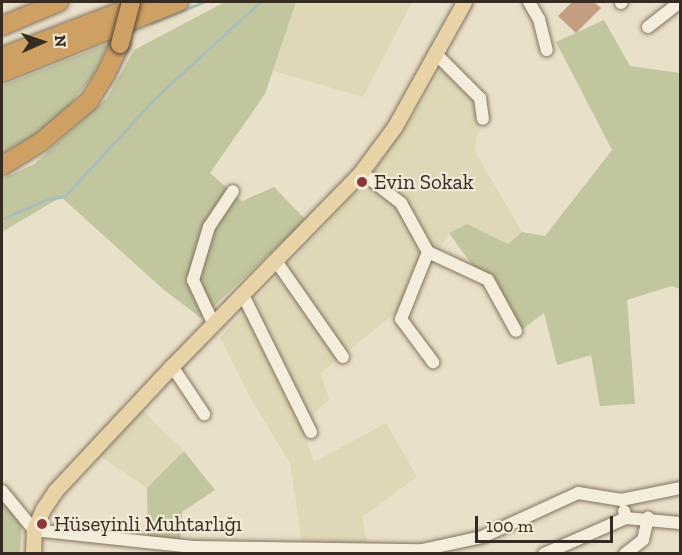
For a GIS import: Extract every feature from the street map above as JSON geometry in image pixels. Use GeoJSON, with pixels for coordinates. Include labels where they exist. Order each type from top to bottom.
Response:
{"type":"FeatureCollection","features":[{"type":"Feature","properties":{"kind":"highway"},"geometry":{"type":"LineString","coordinates":[[2,26],[59,2]]}},
{"type":"Feature","properties":{"kind":"highway"},"geometry":{"type":"LineString","coordinates":[[2,166],[41,142],[89,100],[106,74],[120,44],[131,2]]}},
{"type":"Feature","properties":{"kind":"highway"},"geometry":{"type":"LineString","coordinates":[[2,57],[145,2]]}},
{"type":"Feature","properties":{"kind":"highway"},"geometry":{"type":"LineString","coordinates":[[2,73],[179,2]]}},
{"type":"Feature","properties":{"kind":"main road"},"geometry":{"type":"LineString","coordinates":[[33,554],[34,530],[43,509],[55,491],[172,366],[361,172],[395,126],[464,2]]}},
{"type":"Feature","properties":{"kind":"street"},"geometry":{"type":"LineString","coordinates":[[530,2],[539,19],[548,50]]}},
{"type":"Feature","properties":{"kind":"street"},"geometry":{"type":"LineString","coordinates":[[648,27],[681,2]]}},
{"type":"Feature","properties":{"kind":"street"},"geometry":{"type":"LineString","coordinates":[[436,55],[480,98],[483,119]]}},
{"type":"Feature","properties":{"kind":"street"},"geometry":{"type":"LineString","coordinates":[[361,172],[401,203],[428,252],[488,280],[516,331]]}},
{"type":"Feature","properties":{"kind":"street"},"geometry":{"type":"LineString","coordinates":[[214,325],[193,280],[209,227],[233,191]]}},
{"type":"Feature","properties":{"kind":"street"},"geometry":{"type":"LineString","coordinates":[[428,252],[401,319],[433,362]]}},
{"type":"Feature","properties":{"kind":"street"},"geometry":{"type":"LineString","coordinates":[[276,261],[343,357]]}},
{"type":"Feature","properties":{"kind":"street"},"geometry":{"type":"LineString","coordinates":[[243,295],[311,432]]}},
{"type":"Feature","properties":{"kind":"street"},"geometry":{"type":"LineString","coordinates":[[172,366],[204,414]]}},
{"type":"Feature","properties":{"kind":"street"},"geometry":{"type":"LineString","coordinates":[[2,491],[34,530],[193,547],[422,550],[482,537],[578,494],[621,500],[681,488]]}},
{"type":"Feature","properties":{"kind":"street"},"geometry":{"type":"LineString","coordinates":[[621,500],[626,518]]}},
{"type":"Feature","properties":{"kind":"street"},"geometry":{"type":"LineString","coordinates":[[544,554],[626,518],[648,518],[681,523]]}},
{"type":"Feature","properties":{"kind":"street"},"geometry":{"type":"LineString","coordinates":[[625,554],[643,540],[648,518]]}},
{"type":"Feature","properties":{"kind":"shaded area"},"geometry":{"type":"Polygon","coordinates":[[[296,2],[412,2],[363,97],[273,71],[296,2]]]}},
{"type":"Feature","properties":{"kind":"shaded area"},"geometry":{"type":"Polygon","coordinates":[[[446,61],[486,103],[474,150],[522,232],[509,245],[467,224],[449,233],[406,304],[321,373],[329,400],[301,425],[314,462],[386,423],[417,477],[362,517],[367,543],[302,542],[290,463],[251,399],[220,337],[365,183],[421,104],[446,61]]]}},
{"type":"Feature","properties":{"kind":"shaded area"},"geometry":{"type":"Polygon","coordinates":[[[142,410],[184,451],[147,488],[97,454],[142,410]]]}},
{"type":"Feature","properties":{"kind":"green space"},"geometry":{"type":"Polygon","coordinates":[[[225,2],[296,2],[265,94],[210,173],[242,201],[274,187],[306,220],[201,318],[164,290],[61,197],[2,232],[2,179],[34,164],[107,98],[134,50],[225,2]]]}},
{"type":"Feature","properties":{"kind":"green space"},"geometry":{"type":"Polygon","coordinates":[[[604,20],[630,66],[680,73],[680,289],[672,286],[627,300],[635,404],[600,406],[591,355],[557,365],[544,313],[520,331],[449,233],[467,224],[508,244],[522,232],[545,236],[612,150],[556,42],[604,20]]]}},
{"type":"Feature","properties":{"kind":"green space"},"geometry":{"type":"Polygon","coordinates":[[[109,43],[97,70],[68,107],[43,130],[2,154],[2,86],[109,43]]]}},
{"type":"Feature","properties":{"kind":"green space"},"geometry":{"type":"Polygon","coordinates":[[[184,451],[215,490],[182,512],[180,541],[148,538],[147,488],[184,451]]]}},
{"type":"Feature","properties":{"kind":"green space"},"geometry":{"type":"Polygon","coordinates":[[[2,503],[22,522],[20,553],[2,553],[2,503]]]}},
{"type":"Feature","properties":{"kind":"building"},"geometry":{"type":"Polygon","coordinates":[[[572,2],[594,2],[601,8],[576,33],[558,16],[572,2]]]}},
{"type":"Feature","properties":{"kind":"waterway"},"geometry":{"type":"LineString","coordinates":[[151,23],[203,2]]}},
{"type":"Feature","properties":{"kind":"waterway"},"geometry":{"type":"LineString","coordinates":[[2,219],[47,199],[65,196],[157,96],[260,2]]}},
{"type":"Feature","properties":{"kind":"place","name":"Evin Sokak"},"geometry":{"type":"Point","coordinates":[362,182]}},
{"type":"Feature","properties":{"kind":"place","name":"Hüseyinli Muhtarlığı"},"geometry":{"type":"Point","coordinates":[42,524]}}]}
